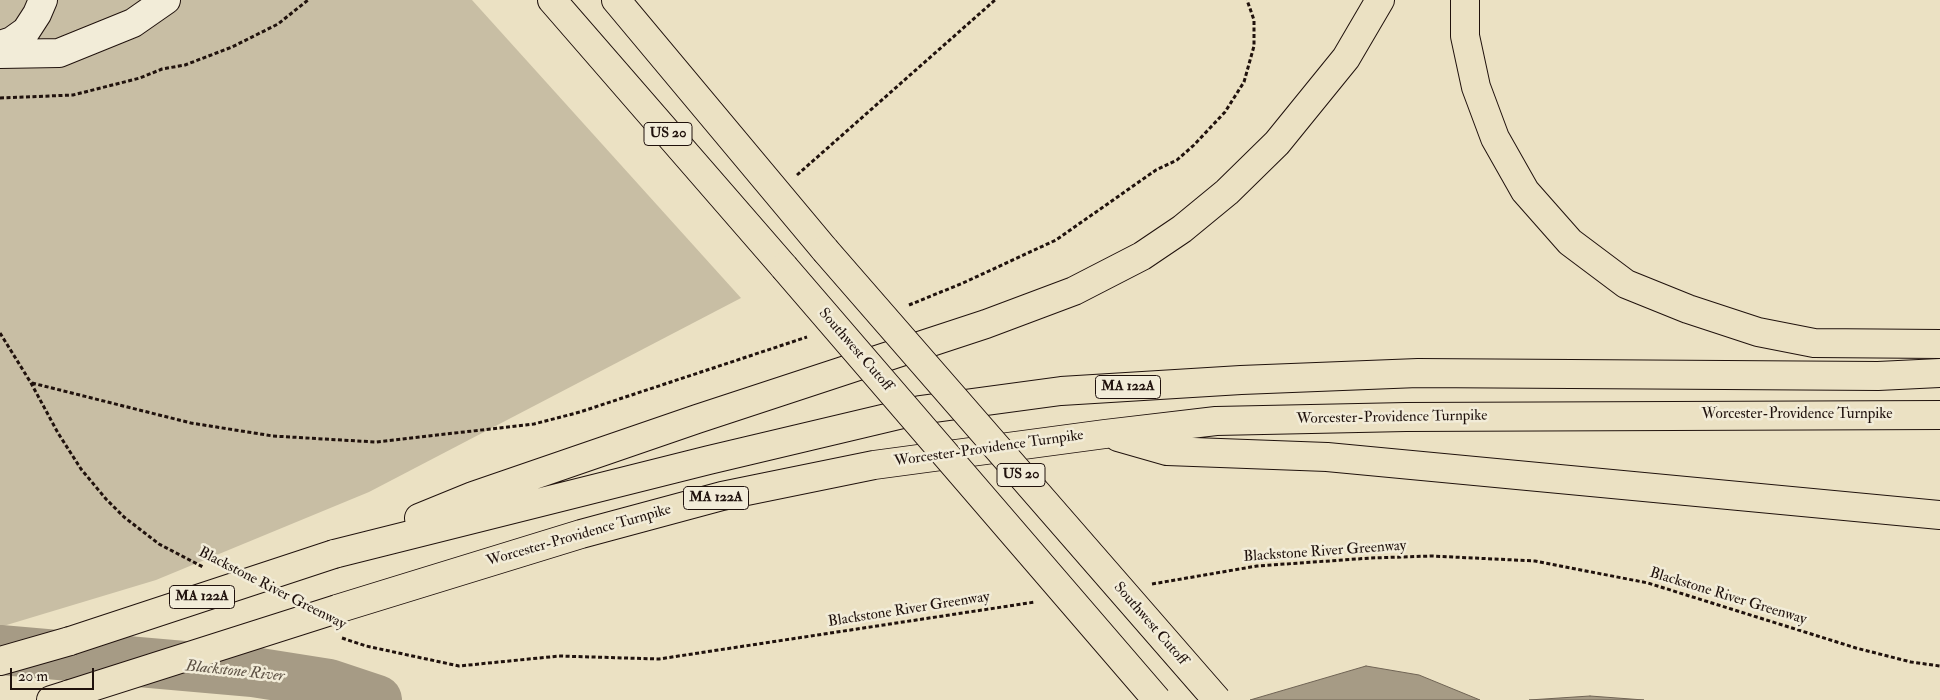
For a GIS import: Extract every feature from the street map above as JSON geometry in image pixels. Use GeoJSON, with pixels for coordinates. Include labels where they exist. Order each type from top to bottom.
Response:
{"type":"FeatureCollection","features":[{"type":"Feature","properties":{"kind":"main road"},"geometry":{"type":"LineString","coordinates":[[0,45],[12,41],[26,30],[37,14],[43,0]]}},
{"type":"Feature","properties":{"kind":"main road"},"geometry":{"type":"LineString","coordinates":[[0,54],[59,53],[133,23],[166,0]]}},
{"type":"Feature","properties":{"kind":"main road","name":"Southwest Cutoff"},"geometry":{"type":"LineString","coordinates":[[552,0],[1157,700]]}},
{"type":"Feature","properties":{"kind":"main road","name":"Southwest Cutoff"},"geometry":{"type":"LineString","coordinates":[[616,0],[825,250],[1217,700]]}},
{"type":"Feature","properties":{"kind":"main road"},"geometry":{"type":"LineString","coordinates":[[334,554],[473,496],[697,419],[986,324],[1074,291],[1142,256],[1182,229],[1227,192],[1278,143],[1346,58],[1380,0]]}},
{"type":"Feature","properties":{"kind":"main road"},"geometry":{"type":"LineString","coordinates":[[1465,0],[1465,36],[1476,87],[1495,138],[1525,191],[1570,242],[1626,284],[1688,309],[1749,329],[1814,343],[1940,344]]}},
{"type":"Feature","properties":{"kind":"main road","name":"MA 122A"},"geometry":{"type":"LineString","coordinates":[[0,662],[70,641],[334,554],[709,460],[910,412],[1061,391],[1241,380],[1418,373],[1878,376],[1940,373]]}},
{"type":"Feature","properties":{"kind":"main road","name":"Worcester-Providence Turnpike"},"geometry":{"type":"LineString","coordinates":[[61,697],[581,534],[722,496],[874,465],[1216,421],[1406,417],[1940,415]]}},
{"type":"Feature","properties":{"kind":"main road"},"geometry":{"type":"LineString","coordinates":[[1105,434],[1167,451],[1327,457],[1940,515]]}},
{"type":"Feature","properties":{"kind":"path"},"geometry":{"type":"LineString","coordinates":[[0,98],[73,94],[140,78],[162,69],[185,65],[232,47],[278,24],[308,0]]}},
{"type":"Feature","properties":{"kind":"path"},"geometry":{"type":"LineString","coordinates":[[776,191],[805,169],[995,0]]}},
{"type":"Feature","properties":{"kind":"path"},"geometry":{"type":"LineString","coordinates":[[902,307],[963,283],[1056,240],[1156,170],[1177,160],[1194,145],[1225,112],[1244,82],[1254,46],[1254,20],[1246,0]]}},
{"type":"Feature","properties":{"kind":"path","name":"Blackstone River Greenway"},"geometry":{"type":"LineString","coordinates":[[0,333],[76,462],[106,499],[124,517],[159,544],[210,570]]}},
{"type":"Feature","properties":{"kind":"path"},"geometry":{"type":"LineString","coordinates":[[31,383],[191,423],[273,436],[376,442],[534,424],[580,412],[816,334]]}},
{"type":"Feature","properties":{"kind":"path","name":"Blackstone River Greenway"},"geometry":{"type":"LineString","coordinates":[[1146,585],[1257,566],[1371,558],[1432,556],[1535,561],[1648,584],[1856,648],[1911,662],[1940,666]]}},
{"type":"Feature","properties":{"kind":"path","name":"Blackstone River Greenway"},"geometry":{"type":"LineString","coordinates":[[336,636],[375,648],[458,666],[559,656],[659,659],[1039,602]]}},
{"type":"Feature","properties":{"kind":"shaded area"},"geometry":{"type":"Polygon","coordinates":[[[0,0],[472,0],[741,298],[369,492],[156,580],[0,627],[0,0]]]}},
{"type":"Feature","properties":{"kind":"shaded area"},"geometry":{"type":"Polygon","coordinates":[[[1366,666],[1419,675],[1480,700],[1250,700],[1366,666]]]}},
{"type":"Feature","properties":{"kind":"shaded area"},"geometry":{"type":"Polygon","coordinates":[[[1590,696],[1644,700],[1529,700],[1590,696]]]}},
{"type":"Feature","properties":{"kind":"waterway","name":"Blackstone River"},"geometry":{"type":"LineString","coordinates":[[0,650],[253,672],[329,684],[377,700]]}}]}
